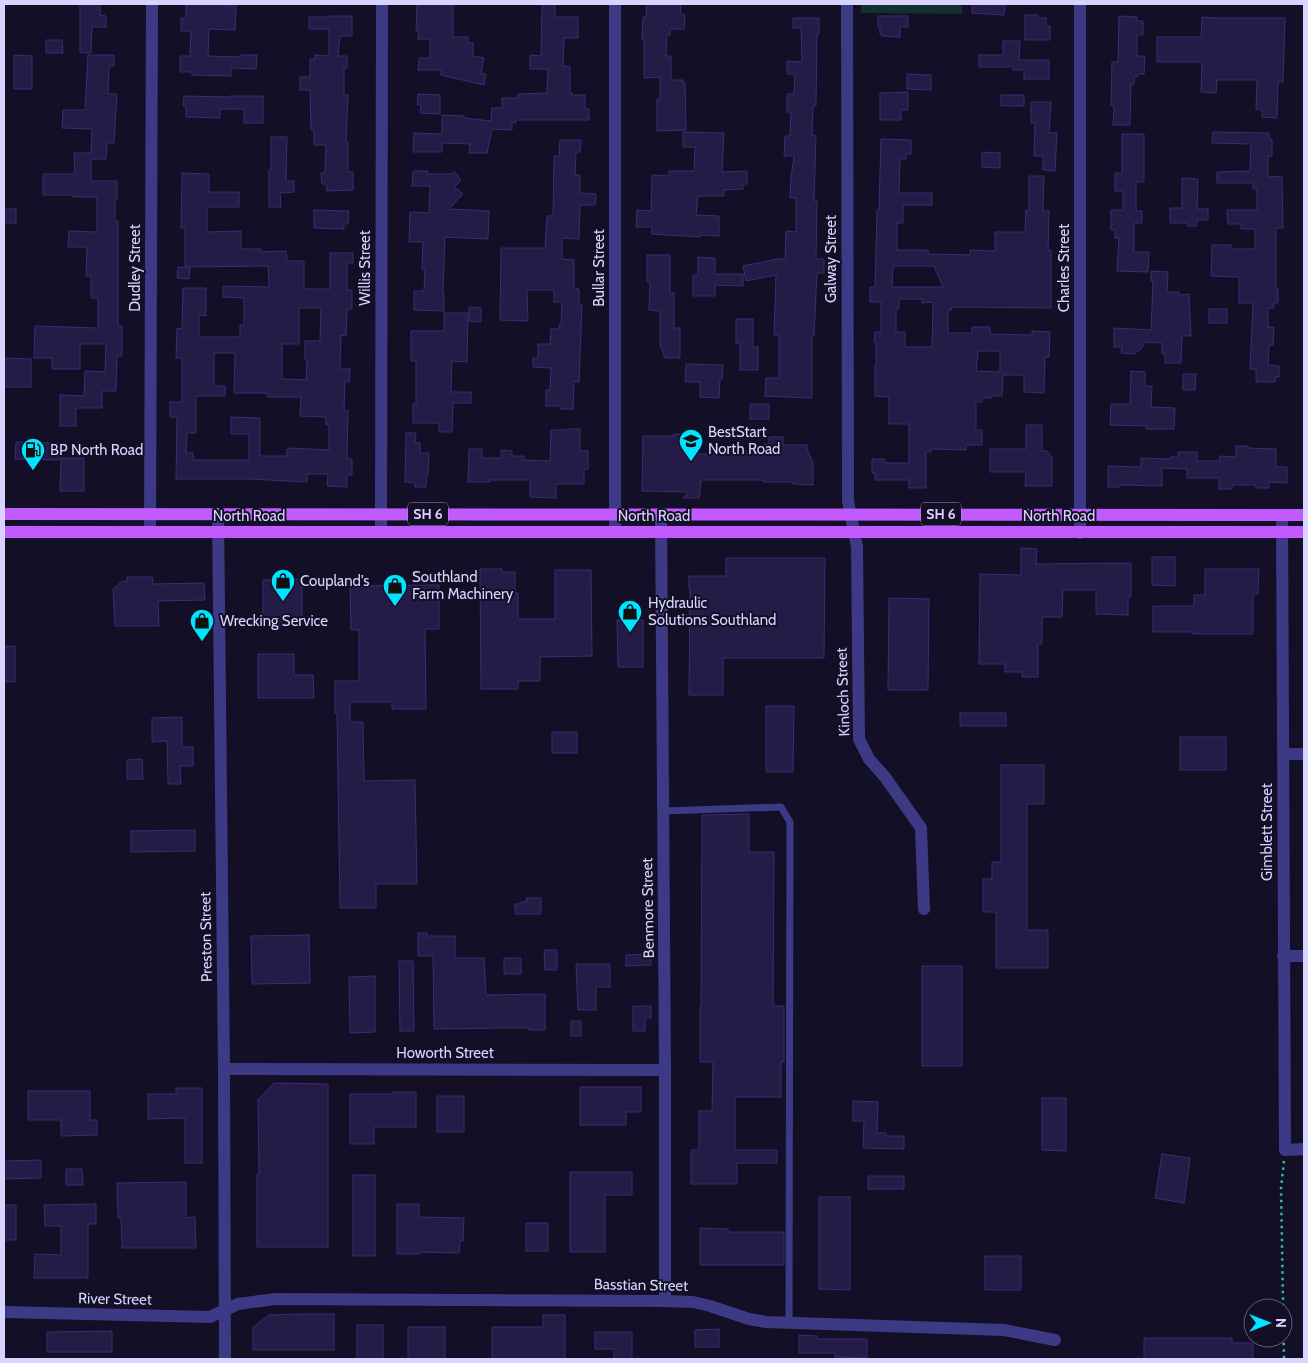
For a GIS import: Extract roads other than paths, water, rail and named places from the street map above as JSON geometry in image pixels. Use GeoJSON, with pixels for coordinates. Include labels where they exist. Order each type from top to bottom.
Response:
{"type":"FeatureCollection","features":[{"type":"Feature","properties":{"kind":"main road","name":"North Road"},"geometry":{"type":"LineString","coordinates":[[4,514],[1304,515]]}},
{"type":"Feature","properties":{"kind":"main road","name":"North Road"},"geometry":{"type":"LineString","coordinates":[[4,532],[1304,532]]}},
{"type":"Feature","properties":{"kind":"street","name":"Dudley Street"},"geometry":{"type":"LineString","coordinates":[[150,532],[152,4]]}},
{"type":"Feature","properties":{"kind":"street","name":"Willis Street"},"geometry":{"type":"LineString","coordinates":[[381,532],[382,4]]}},
{"type":"Feature","properties":{"kind":"street","name":"Bullar Street"},"geometry":{"type":"LineString","coordinates":[[615,4],[615,532]]}},
{"type":"Feature","properties":{"kind":"street","name":"Galway Street"},"geometry":{"type":"LineString","coordinates":[[847,4],[848,501],[850,515]]}},
{"type":"Feature","properties":{"kind":"street","name":"Charles Street"},"geometry":{"type":"LineString","coordinates":[[1080,4],[1080,532]]}},
{"type":"Feature","properties":{"kind":"street","name":"Preston Street"},"geometry":{"type":"LineString","coordinates":[[218,514],[225,1359]]}},
{"type":"Feature","properties":{"kind":"street","name":"Benmore Street"},"geometry":{"type":"LineString","coordinates":[[661,514],[666,1070],[665,1301]]}},
{"type":"Feature","properties":{"kind":"street","name":"Kinloch Street"},"geometry":{"type":"LineString","coordinates":[[850,515],[857,547],[859,739],[869,759],[885,777],[921,828],[924,909]]}},
{"type":"Feature","properties":{"kind":"street","name":"Gimblett Street"},"geometry":{"type":"LineString","coordinates":[[1282,515],[1284,1150],[1304,1149]]}},
{"type":"Feature","properties":{"kind":"street"},"geometry":{"type":"LineString","coordinates":[[1283,754],[1304,754]]}},
{"type":"Feature","properties":{"kind":"street"},"geometry":{"type":"LineString","coordinates":[[1283,956],[1304,956]]}},
{"type":"Feature","properties":{"kind":"street","name":"Howorth Street"},"geometry":{"type":"LineString","coordinates":[[224,1070],[666,1070]]}},
{"type":"Feature","properties":{"kind":"street","name":"Basstian Street"},"geometry":{"type":"LineString","coordinates":[[224,1311],[238,1304],[275,1298],[665,1301],[693,1302],[749,1319],[766,1322],[1004,1330],[1055,1340]]}},
{"type":"Feature","properties":{"kind":"street","name":"River Street"},"geometry":{"type":"LineString","coordinates":[[4,1312],[210,1317],[224,1311]]}},
{"type":"Feature","properties":{"kind":"lane"},"geometry":{"type":"LineString","coordinates":[[663,811],[780,807],[790,822],[789,1323]]}},
{"type":"Feature","properties":{"kind":"place","name":"BestStart North Road"},"geometry":{"type":"Point","coordinates":[691,462]}},
{"type":"Feature","properties":{"kind":"place","name":"BP North Road"},"geometry":{"type":"Point","coordinates":[33,471]}},
{"type":"Feature","properties":{"kind":"place","name":"Coupland's"},"geometry":{"type":"Point","coordinates":[283,602]}},
{"type":"Feature","properties":{"kind":"place","name":"Southland Farm Machinery"},"geometry":{"type":"Point","coordinates":[395,607]}},
{"type":"Feature","properties":{"kind":"place","name":"Hydraulic Solutions Southland"},"geometry":{"type":"Point","coordinates":[630,633]}},
{"type":"Feature","properties":{"kind":"place","name":"Wrecking Service"},"geometry":{"type":"Point","coordinates":[202,642]}}]}
